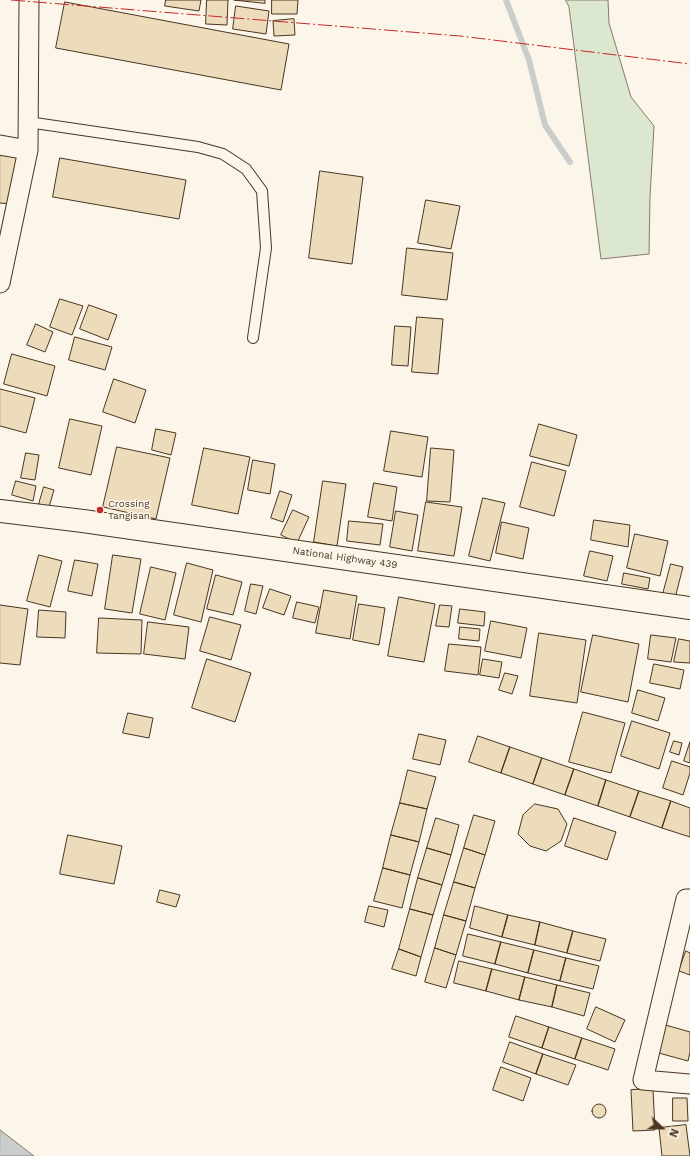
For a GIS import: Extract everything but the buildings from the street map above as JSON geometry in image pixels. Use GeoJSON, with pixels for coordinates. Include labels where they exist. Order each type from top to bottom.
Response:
{"type":"FeatureCollection","features":[{"type":"Feature","properties":{"kind":"main road","name":"National Highway 439"},"geometry":{"type":"LineString","coordinates":[[0,511],[91,522],[690,608]]}},
{"type":"Feature","properties":{"kind":"street"},"geometry":{"type":"LineString","coordinates":[[0,283],[28,150],[29,0]]}},
{"type":"Feature","properties":{"kind":"street"},"geometry":{"type":"LineString","coordinates":[[0,145],[28,150]]}},
{"type":"Feature","properties":{"kind":"street"},"geometry":{"type":"LineString","coordinates":[[690,899],[686,899],[643,1080],[690,1084]]}},
{"type":"Feature","properties":{"kind":"lane"},"geometry":{"type":"LineString","coordinates":[[28,122],[198,147],[223,154],[246,169],[262,190],[266,248],[253,338]]}},
{"type":"Feature","properties":{"kind":"green space"},"geometry":{"type":"Polygon","coordinates":[[[566,0],[608,0],[609,23],[631,97],[654,126],[650,197],[649,254],[601,259],[569,7],[566,0]]]}},
{"type":"Feature","properties":{"kind":"shaded area"},"geometry":{"type":"Polygon","coordinates":[[[0,1130],[34,1156],[0,1156],[0,1130]]]}},
{"type":"Feature","properties":{"kind":"waterway"},"geometry":{"type":"LineString","coordinates":[[506,0],[529,60],[545,125],[570,162]]}},
{"type":"Feature","properties":{"kind":"power"},"geometry":{"type":"LineString","coordinates":[[11,0],[460,36],[690,64]]}},
{"type":"Feature","properties":{"kind":"place","name":"Crossing Tangisan"},"geometry":{"type":"Point","coordinates":[100,510]}}]}
